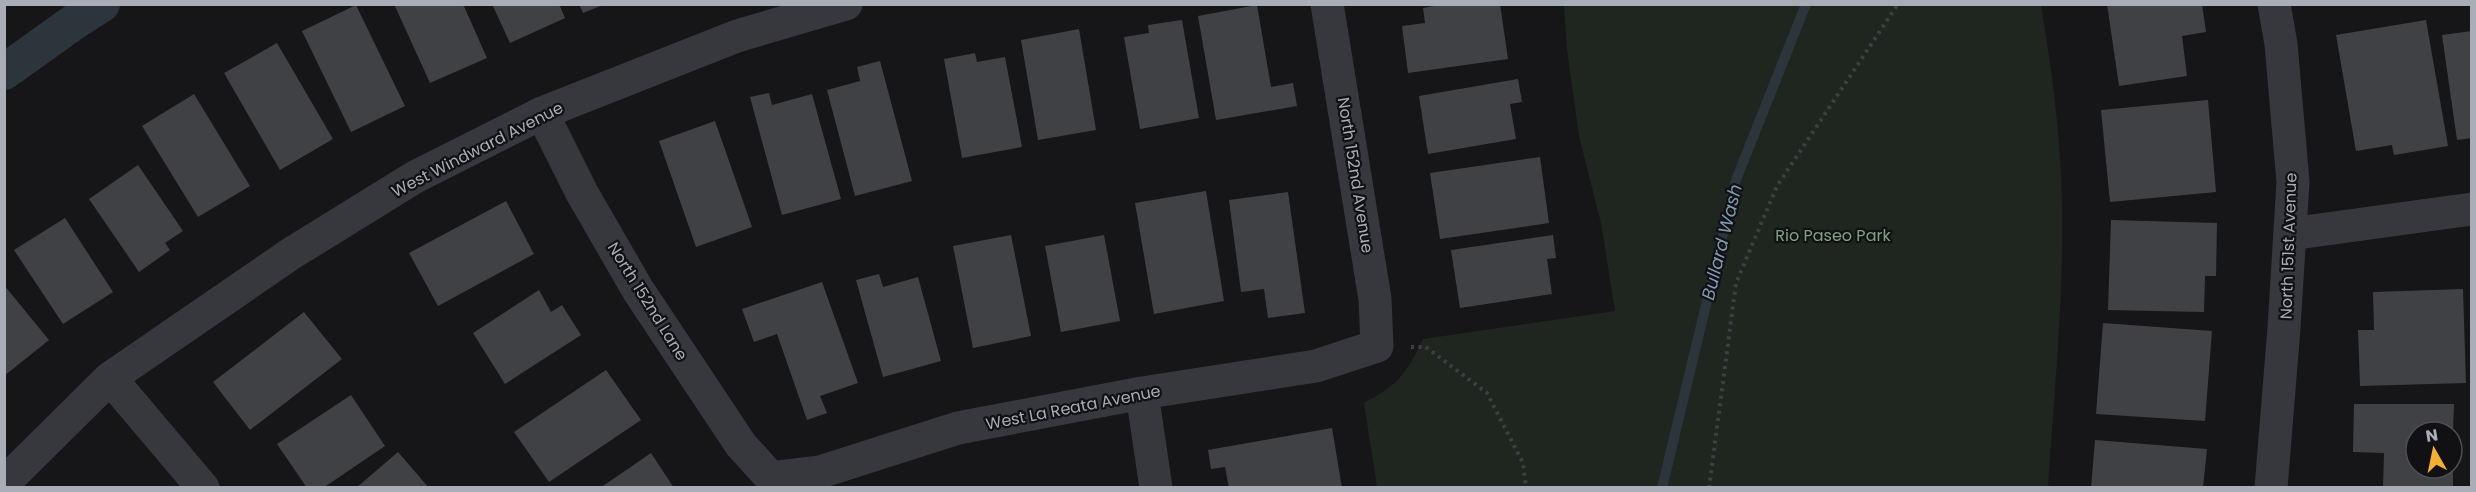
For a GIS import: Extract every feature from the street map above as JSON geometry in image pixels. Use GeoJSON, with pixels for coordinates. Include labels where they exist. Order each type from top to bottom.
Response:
{"type":"FeatureCollection","features":[{"type":"Feature","properties":{"kind":"street","name":"West Windward Avenue"},"geometry":{"type":"LineString","coordinates":[[4,483],[110,378],[292,253],[415,177],[542,113],[737,36],[846,4]]}},
{"type":"Feature","properties":{"kind":"street","name":"North 152nd Avenue"},"geometry":{"type":"LineString","coordinates":[[1327,4],[1375,299],[1377,346]]}},
{"type":"Feature","properties":{"kind":"street","name":"North 151st Avenue"},"geometry":{"type":"LineString","coordinates":[[2271,488],[2284,328],[2292,182],[2281,44],[2274,4]]}},
{"type":"Feature","properties":{"kind":"street","name":"North 152nd Lane"},"geometry":{"type":"LineString","coordinates":[[542,113],[582,193],[638,290],[741,445],[771,478]]}},
{"type":"Feature","properties":{"kind":"street"},"geometry":{"type":"LineString","coordinates":[[2290,234],[2472,209]]}},
{"type":"Feature","properties":{"kind":"street","name":"West La Reata Avenue"},"geometry":{"type":"LineString","coordinates":[[771,478],[820,472],[958,428],[1142,393],[1316,366],[1377,346]]}},
{"type":"Feature","properties":{"kind":"street"},"geometry":{"type":"LineString","coordinates":[[110,378],[203,488]]}},
{"type":"Feature","properties":{"kind":"street"},"geometry":{"type":"LineString","coordinates":[[1142,393],[1156,488]]}},
{"type":"Feature","properties":{"kind":"path"},"geometry":{"type":"LineString","coordinates":[[1709,488],[1736,283],[1777,186],[1898,4]]}},
{"type":"Feature","properties":{"kind":"path"},"geometry":{"type":"LineString","coordinates":[[1377,346],[1426,347],[1487,393],[1523,463],[1526,488]]}},
{"type":"Feature","properties":{"kind":"green space","name":"Rio Paseo Park"},"geometry":{"type":"Polygon","coordinates":[[[1564,5],[2041,5],[2055,104],[2062,204],[2060,310],[2048,487],[1377,487],[1364,403],[1394,384],[1412,361],[1423,339],[1615,311],[1601,223],[1579,136],[1567,50],[1564,5]]]}},
{"type":"Feature","properties":{"kind":"building"},"geometry":{"type":"Polygon","coordinates":[[[394,4],[463,4],[487,58],[430,83],[394,4]]]}},
{"type":"Feature","properties":{"kind":"building"},"geometry":{"type":"Polygon","coordinates":[[[492,4],[559,4],[565,18],[510,43],[492,4]]]}},
{"type":"Feature","properties":{"kind":"building"},"geometry":{"type":"Polygon","coordinates":[[[579,4],[603,4],[603,5],[583,13],[579,4]]]}},
{"type":"Feature","properties":{"kind":"building"},"geometry":{"type":"Polygon","coordinates":[[[1445,4],[1500,4],[1508,59],[1408,73],[1402,26],[1425,23],[1423,8],[1445,4]]]}},
{"type":"Feature","properties":{"kind":"building"},"geometry":{"type":"Polygon","coordinates":[[[2107,4],[2202,4],[2206,32],[2182,36],[2187,76],[2119,86],[2107,4]]]}},
{"type":"Feature","properties":{"kind":"building"},"geometry":{"type":"Polygon","coordinates":[[[356,5],[405,106],[351,132],[302,31],[356,5]]]}},
{"type":"Feature","properties":{"kind":"building"},"geometry":{"type":"Polygon","coordinates":[[[1257,5],[1271,87],[1293,83],[1297,106],[1216,120],[1198,16],[1257,5]]]}},
{"type":"Feature","properties":{"kind":"building"},"geometry":{"type":"Polygon","coordinates":[[[1182,20],[1199,118],[1140,129],[1124,37],[1149,33],[1148,25],[1182,20]]]}},
{"type":"Feature","properties":{"kind":"building"},"geometry":{"type":"Polygon","coordinates":[[[2426,20],[2448,146],[2394,155],[2392,145],[2356,151],[2336,35],[2426,20]]]}},
{"type":"Feature","properties":{"kind":"building"},"geometry":{"type":"Polygon","coordinates":[[[1079,29],[1096,130],[1038,140],[1021,40],[1079,29]]]}},
{"type":"Feature","properties":{"kind":"building"},"geometry":{"type":"Polygon","coordinates":[[[2472,31],[2472,138],[2457,140],[2442,35],[2472,31]]]}},
{"type":"Feature","properties":{"kind":"building"},"geometry":{"type":"Polygon","coordinates":[[[277,43],[333,139],[280,170],[224,73],[277,43]]]}},
{"type":"Feature","properties":{"kind":"building"},"geometry":{"type":"Polygon","coordinates":[[[975,53],[977,62],[1005,57],[1022,147],[962,158],[944,59],[975,53]]]}},
{"type":"Feature","properties":{"kind":"building"},"geometry":{"type":"Polygon","coordinates":[[[880,61],[912,181],[855,196],[827,90],[860,81],[857,67],[880,61]]]}},
{"type":"Feature","properties":{"kind":"building"},"geometry":{"type":"Polygon","coordinates":[[[1518,79],[1522,102],[1510,104],[1516,139],[1428,154],[1419,96],[1518,79]]]}},
{"type":"Feature","properties":{"kind":"building"},"geometry":{"type":"Polygon","coordinates":[[[769,93],[772,105],[812,94],[841,199],[782,215],[750,97],[769,93]]]}},
{"type":"Feature","properties":{"kind":"building"},"geometry":{"type":"Polygon","coordinates":[[[194,94],[250,186],[198,217],[142,126],[194,94]]]}},
{"type":"Feature","properties":{"kind":"building"},"geometry":{"type":"Polygon","coordinates":[[[2208,100],[2216,192],[2110,202],[2101,110],[2208,100]]]}},
{"type":"Feature","properties":{"kind":"building"},"geometry":{"type":"Polygon","coordinates":[[[715,121],[752,227],[696,247],[659,141],[715,121]]]}},
{"type":"Feature","properties":{"kind":"building"},"geometry":{"type":"Polygon","coordinates":[[[1540,157],[1549,223],[1440,239],[1430,173],[1540,157]]]}},
{"type":"Feature","properties":{"kind":"building"},"geometry":{"type":"Polygon","coordinates":[[[138,165],[183,231],[165,243],[170,250],[139,272],[89,199],[138,165]]]}},
{"type":"Feature","properties":{"kind":"building"},"geometry":{"type":"Polygon","coordinates":[[[1206,191],[1224,301],[1154,314],[1135,203],[1206,191]]]}},
{"type":"Feature","properties":{"kind":"building"},"geometry":{"type":"Polygon","coordinates":[[[1288,192],[1305,313],[1268,318],[1264,289],[1241,292],[1229,200],[1288,192]]]}},
{"type":"Feature","properties":{"kind":"building"},"geometry":{"type":"Polygon","coordinates":[[[506,201],[534,254],[438,306],[409,253],[506,201]]]}},
{"type":"Feature","properties":{"kind":"building"},"geometry":{"type":"Polygon","coordinates":[[[65,218],[113,292],[63,324],[14,250],[65,218]]]}},
{"type":"Feature","properties":{"kind":"building"},"geometry":{"type":"Polygon","coordinates":[[[2111,220],[2217,223],[2216,276],[2205,276],[2204,312],[2108,310],[2111,220]]]}},
{"type":"Feature","properties":{"kind":"building"},"geometry":{"type":"Polygon","coordinates":[[[1011,235],[1031,336],[973,348],[953,246],[1011,235]]]}},
{"type":"Feature","properties":{"kind":"building"},"geometry":{"type":"Polygon","coordinates":[[[1104,235],[1120,321],[1061,332],[1045,246],[1104,235]]]}},
{"type":"Feature","properties":{"kind":"building"},"geometry":{"type":"Polygon","coordinates":[[[1553,235],[1556,258],[1547,259],[1552,294],[1460,308],[1451,250],[1553,235]]]}},
{"type":"Feature","properties":{"kind":"building"},"geometry":{"type":"Polygon","coordinates":[[[879,274],[883,287],[918,277],[941,361],[883,377],[856,280],[879,274]]]}},
{"type":"Feature","properties":{"kind":"building"},"geometry":{"type":"Polygon","coordinates":[[[822,282],[858,383],[820,396],[827,413],[807,420],[777,334],[754,342],[742,309],[822,282]]]}},
{"type":"Feature","properties":{"kind":"building"},"geometry":{"type":"Polygon","coordinates":[[[4,285],[49,340],[4,376],[4,285]]]}},
{"type":"Feature","properties":{"kind":"building"},"geometry":{"type":"Polygon","coordinates":[[[2463,289],[2466,383],[2360,386],[2358,330],[2374,330],[2373,292],[2463,289]]]}},
{"type":"Feature","properties":{"kind":"building"},"geometry":{"type":"Polygon","coordinates":[[[539,290],[551,312],[562,305],[581,335],[505,384],[473,333],[539,290]]]}},
{"type":"Feature","properties":{"kind":"building"},"geometry":{"type":"Polygon","coordinates":[[[304,312],[342,359],[250,430],[213,382],[304,312]]]}},
{"type":"Feature","properties":{"kind":"building"},"geometry":{"type":"Polygon","coordinates":[[[2103,323],[2212,331],[2205,421],[2096,414],[2103,323]]]}},
{"type":"Feature","properties":{"kind":"building"},"geometry":{"type":"Polygon","coordinates":[[[606,370],[641,420],[549,482],[514,432],[606,370]]]}},
{"type":"Feature","properties":{"kind":"building"},"geometry":{"type":"Polygon","coordinates":[[[351,395],[385,446],[323,488],[307,488],[277,444],[351,395]]]}},
{"type":"Feature","properties":{"kind":"building"},"geometry":{"type":"Polygon","coordinates":[[[2354,404],[2454,404],[2453,420],[2404,420],[2404,480],[2453,480],[2453,488],[2383,488],[2384,453],[2353,452],[2354,404]]]}},
{"type":"Feature","properties":{"kind":"building"},"geometry":{"type":"Polygon","coordinates":[[[1332,428],[1342,488],[1229,488],[1225,467],[1211,469],[1208,450],[1332,428]]]}},
{"type":"Feature","properties":{"kind":"building"},"geometry":{"type":"Polygon","coordinates":[[[2095,440],[2207,449],[2203,488],[2091,488],[2095,440]]]}},
{"type":"Feature","properties":{"kind":"building"},"geometry":{"type":"Polygon","coordinates":[[[398,452],[429,488],[356,488],[398,452]]]}},
{"type":"Feature","properties":{"kind":"building"},"geometry":{"type":"Polygon","coordinates":[[[651,453],[674,488],[600,488],[651,453]]]}},
{"type":"Feature","properties":{"kind":"waterway"},"geometry":{"type":"LineString","coordinates":[[4,72],[102,4]]}},
{"type":"Feature","properties":{"kind":"waterway","name":"Bullard Wash"},"geometry":{"type":"LineString","coordinates":[[1662,488],[1736,180],[1806,4]]}}]}
